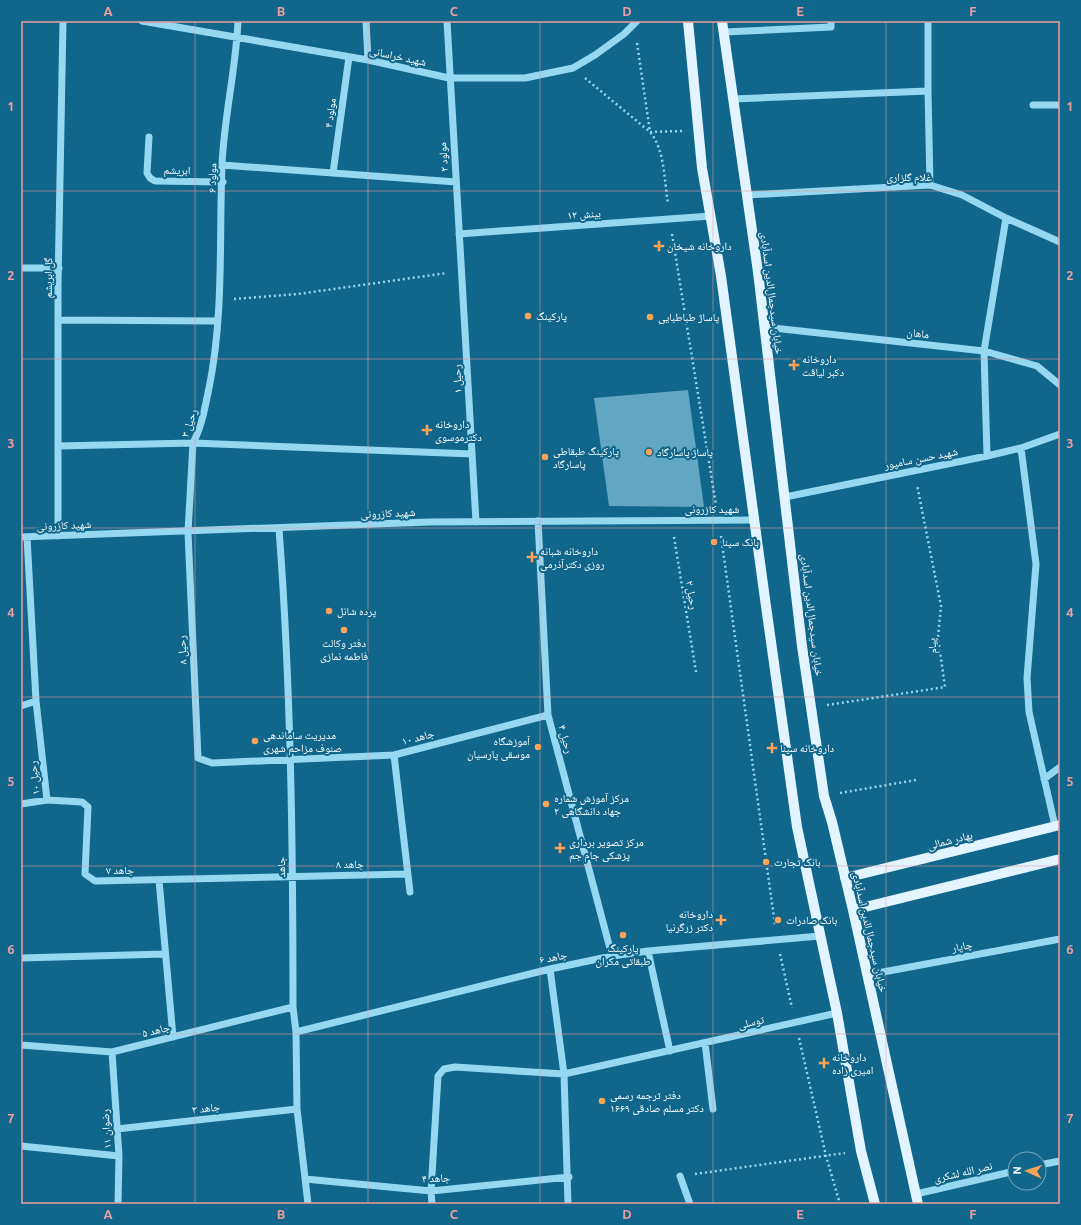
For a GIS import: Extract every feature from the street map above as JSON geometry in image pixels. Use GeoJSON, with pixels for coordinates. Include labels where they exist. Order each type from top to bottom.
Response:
{"type":"FeatureCollection","features":[{"type":"Feature","properties":{"kind":"main road"},"geometry":{"type":"LineString","coordinates":[[688,21],[702,168],[721,276],[755,520],[764,599],[797,827],[837,1014],[861,1151],[875,1204]]}},
{"type":"Feature","properties":{"kind":"main road","name":"خیابان سیدجمال‌الدین اسدآبادی"},"geometry":{"type":"LineString","coordinates":[[722,21],[764,327],[802,646],[824,796],[853,910],[917,1199]]}},
{"type":"Feature","properties":{"kind":"main road","name":"بهادر شمالی"},"geometry":{"type":"LineString","coordinates":[[845,878],[1058,826]]}},
{"type":"Feature","properties":{"kind":"main road"},"geometry":{"type":"LineString","coordinates":[[853,910],[1060,859]]}},
{"type":"Feature","properties":{"kind":"street","name":"گل ابریشم"},"geometry":{"type":"LineString","coordinates":[[58,536],[58,320],[63,21]]}},
{"type":"Feature","properties":{"kind":"street","name":"شهید خراسانی"},"geometry":{"type":"LineString","coordinates":[[142,21],[368,60],[450,78],[525,78],[573,68],[595,55],[624,34],[636,22]]}},
{"type":"Feature","properties":{"kind":"street","name":"مولود ۶"},"geometry":{"type":"LineString","coordinates":[[218,321],[223,182],[222,165],[238,21]]}},
{"type":"Feature","properties":{"kind":"street"},"geometry":{"type":"LineString","coordinates":[[366,21],[368,60]]}},
{"type":"Feature","properties":{"kind":"street","name":"مولود ۲"},"geometry":{"type":"LineString","coordinates":[[447,21],[459,234]]}},
{"type":"Feature","properties":{"kind":"street"},"geometry":{"type":"LineString","coordinates":[[928,21],[930,185]]}},
{"type":"Feature","properties":{"kind":"street"},"geometry":{"type":"LineString","coordinates":[[724,32],[831,24]]}},
{"type":"Feature","properties":{"kind":"street","name":"مولود ۴"},"geometry":{"type":"LineString","coordinates":[[333,173],[348,57]]}},
{"type":"Feature","properties":{"kind":"street"},"geometry":{"type":"LineString","coordinates":[[733,99],[928,91]]}},
{"type":"Feature","properties":{"kind":"street"},"geometry":{"type":"LineString","coordinates":[[1033,105],[1060,105]]}},
{"type":"Feature","properties":{"kind":"street","name":"ابریشم"},"geometry":{"type":"LineString","coordinates":[[149,137],[147,173],[150,178],[155,181],[223,182]]}},
{"type":"Feature","properties":{"kind":"street"},"geometry":{"type":"LineString","coordinates":[[222,165],[456,182]]}},
{"type":"Feature","properties":{"kind":"street","name":"غلام گلزاری"},"geometry":{"type":"LineString","coordinates":[[747,195],[930,185],[962,195],[1006,218],[1060,242]]}},
{"type":"Feature","properties":{"kind":"street","name":"بینش ۱۲"},"geometry":{"type":"LineString","coordinates":[[459,234],[711,216]]}},
{"type":"Feature","properties":{"kind":"street"},"geometry":{"type":"LineString","coordinates":[[987,456],[984,351],[1006,218]]}},
{"type":"Feature","properties":{"kind":"street","name":"رحیل ۱"},"geometry":{"type":"LineString","coordinates":[[459,234],[476,522]]}},
{"type":"Feature","properties":{"kind":"street"},"geometry":{"type":"LineString","coordinates":[[21,268],[59,268]]}},
{"type":"Feature","properties":{"kind":"street"},"geometry":{"type":"LineString","coordinates":[[58,320],[218,321]]}},
{"type":"Feature","properties":{"kind":"street","name":"رحیل ۳"},"geometry":{"type":"LineString","coordinates":[[188,532],[193,443],[199,431],[213,371],[218,321]]}},
{"type":"Feature","properties":{"kind":"street","name":"ماهان"},"geometry":{"type":"LineString","coordinates":[[764,327],[984,351],[1037,366],[1060,385]]}},
{"type":"Feature","properties":{"kind":"street","name":"شهید حسن سامپور"},"geometry":{"type":"LineString","coordinates":[[785,497],[987,456],[1021,448],[1060,434]]}},
{"type":"Feature","properties":{"kind":"street"},"geometry":{"type":"LineString","coordinates":[[58,446],[193,443],[472,454]]}},
{"type":"Feature","properties":{"kind":"street"},"geometry":{"type":"LineString","coordinates":[[1021,448],[1036,564],[1027,678],[1029,705],[1044,779],[1058,826]]}},
{"type":"Feature","properties":{"kind":"street","name":"شهید کازرونی"},"geometry":{"type":"LineString","coordinates":[[24,537],[476,522],[755,520]]}},
{"type":"Feature","properties":{"kind":"street","name":"رحیل ۴"},"geometry":{"type":"LineString","coordinates":[[538,521],[548,715],[612,956]]}},
{"type":"Feature","properties":{"kind":"street","name":"جاهد"},"geometry":{"type":"LineString","coordinates":[[279,528],[286,626],[293,876],[293,1008],[296,1032],[297,1109],[308,1204]]}},
{"type":"Feature","properties":{"kind":"street","name":"رحیل ۸"},"geometry":{"type":"LineString","coordinates":[[188,532],[198,758],[206,762]]}},
{"type":"Feature","properties":{"kind":"street","name":"رحیل ۱۰"},"geometry":{"type":"LineString","coordinates":[[24,537],[36,701],[47,800]]}},
{"type":"Feature","properties":{"kind":"street"},"geometry":{"type":"LineString","coordinates":[[21,706],[36,701]]}},
{"type":"Feature","properties":{"kind":"street","name":"جاهد ۱۰"},"geometry":{"type":"LineString","coordinates":[[206,762],[394,755],[548,715]]}},
{"type":"Feature","properties":{"kind":"street"},"geometry":{"type":"LineString","coordinates":[[394,755],[410,892]]}},
{"type":"Feature","properties":{"kind":"street"},"geometry":{"type":"LineString","coordinates":[[1044,779],[1060,767]]}},
{"type":"Feature","properties":{"kind":"street","name":"جاهد ۷"},"geometry":{"type":"LineString","coordinates":[[21,804],[47,800],[82,802],[88,808],[86,874],[94,881],[293,876]]}},
{"type":"Feature","properties":{"kind":"street","name":"جاهد ۸"},"geometry":{"type":"LineString","coordinates":[[293,876],[407,874]]}},
{"type":"Feature","properties":{"kind":"street"},"geometry":{"type":"LineString","coordinates":[[159,880],[173,1037]]}},
{"type":"Feature","properties":{"kind":"street","name":"جاهد ۶"},"geometry":{"type":"LineString","coordinates":[[296,1032],[550,969],[612,956],[648,951],[820,936]]}},
{"type":"Feature","properties":{"kind":"street","name":"چاپار"},"geometry":{"type":"LineString","coordinates":[[867,975],[1060,940]]}},
{"type":"Feature","properties":{"kind":"street"},"geometry":{"type":"LineString","coordinates":[[648,951],[670,1051]]}},
{"type":"Feature","properties":{"kind":"street"},"geometry":{"type":"LineString","coordinates":[[21,958],[165,954]]}},
{"type":"Feature","properties":{"kind":"street"},"geometry":{"type":"LineString","coordinates":[[550,969],[564,1074],[568,1204]]}},
{"type":"Feature","properties":{"kind":"street","name":"جاهد ۵"},"geometry":{"type":"LineString","coordinates":[[21,1045],[112,1052],[293,1008]]}},
{"type":"Feature","properties":{"kind":"street","name":"توسلی"},"geometry":{"type":"LineString","coordinates":[[431,1191],[438,1076],[444,1069],[455,1067],[564,1074],[837,1014]]}},
{"type":"Feature","properties":{"kind":"street"},"geometry":{"type":"LineString","coordinates":[[705,1044],[713,1109]]}},
{"type":"Feature","properties":{"kind":"street","name":"رضوان ۱۱"},"geometry":{"type":"LineString","coordinates":[[112,1052],[119,1156],[118,1204]]}},
{"type":"Feature","properties":{"kind":"street","name":"جاهد ۳"},"geometry":{"type":"LineString","coordinates":[[117,1129],[297,1109]]}},
{"type":"Feature","properties":{"kind":"street"},"geometry":{"type":"LineString","coordinates":[[21,1146],[119,1156]]}},
{"type":"Feature","properties":{"kind":"street"},"geometry":{"type":"LineString","coordinates":[[1047,1164],[1060,1161]]}},
{"type":"Feature","properties":{"kind":"street","name":"نصر الله لشکری"},"geometry":{"type":"LineString","coordinates":[[917,1199],[1007,1173]]}},
{"type":"Feature","properties":{"kind":"street"},"geometry":{"type":"LineString","coordinates":[[680,1176],[690,1204]]}},
{"type":"Feature","properties":{"kind":"street","name":"جاهد ۴"},"geometry":{"type":"LineString","coordinates":[[305,1179],[431,1191],[568,1177]]}},
{"type":"Feature","properties":{"kind":"street"},"geometry":{"type":"LineString","coordinates":[[431,1191],[432,1204]]}},
{"type":"Feature","properties":{"kind":"path"},"geometry":{"type":"LineString","coordinates":[[636,22],[650,132]]}},
{"type":"Feature","properties":{"kind":"path"},"geometry":{"type":"LineString","coordinates":[[573,68],[650,132],[656,139],[660,150],[719,520],[777,940],[826,1156],[840,1204]]}},
{"type":"Feature","properties":{"kind":"path"},"geometry":{"type":"LineString","coordinates":[[650,132],[699,130]]}},
{"type":"Feature","properties":{"kind":"path"},"geometry":{"type":"LineString","coordinates":[[219,300],[298,294],[461,271]]}},
{"type":"Feature","properties":{"kind":"path","name":"پیام"},"geometry":{"type":"LineString","coordinates":[[812,708],[945,687],[938,637],[941,606],[914,471]]}},
{"type":"Feature","properties":{"kind":"path","name":"رحیل ۲"},"geometry":{"type":"LineString","coordinates":[[671,520],[696,672]]}},
{"type":"Feature","properties":{"kind":"path"},"geometry":{"type":"LineString","coordinates":[[824,796],[916,780]]}},
{"type":"Feature","properties":{"kind":"path"},"geometry":{"type":"LineString","coordinates":[[680,1176],[861,1151]]}},
{"type":"Feature","properties":{"kind":"building","name":"پاساژ پاسارگاد"},"geometry":{"type":"Polygon","coordinates":[[[688,390],[704,507],[609,506],[594,398],[688,390]]]}},
{"type":"Feature","properties":{"kind":"place","name":"داروخانه شیخان"},"geometry":{"type":"Point","coordinates":[659,246]}},
{"type":"Feature","properties":{"kind":"place","name":"پارکینگ"},"geometry":{"type":"Point","coordinates":[528,316]}},
{"type":"Feature","properties":{"kind":"place","name":"پاساژ طباطبایی"},"geometry":{"type":"Point","coordinates":[650,317]}},
{"type":"Feature","properties":{"kind":"place","name":"داروخانه دکبر لیاقت"},"geometry":{"type":"Point","coordinates":[794,365]}},
{"type":"Feature","properties":{"kind":"place","name":"داروخانه دکترموسوی"},"geometry":{"type":"Point","coordinates":[427,430]}},
{"type":"Feature","properties":{"kind":"place","name":"پاساژ پاسارگاد"},"geometry":{"type":"Point","coordinates":[649,452]}},
{"type":"Feature","properties":{"kind":"place","name":"پارکینگ طبقاطی پاسارگاد"},"geometry":{"type":"Point","coordinates":[545,457]}},
{"type":"Feature","properties":{"kind":"place","name":"بانک سینا"},"geometry":{"type":"Point","coordinates":[714,542]}},
{"type":"Feature","properties":{"kind":"place","name":"داروخانه شبانه روزی دکترآذرمی"},"geometry":{"type":"Point","coordinates":[532,557]}},
{"type":"Feature","properties":{"kind":"place","name":"پرده شانل"},"geometry":{"type":"Point","coordinates":[329,611]}},
{"type":"Feature","properties":{"kind":"place","name":"دفتر وکالت فاطمه نمازی"},"geometry":{"type":"Point","coordinates":[344,630]}},
{"type":"Feature","properties":{"kind":"place","name":"مدیریت ساماندهی صنوف مزاحم شهری"},"geometry":{"type":"Point","coordinates":[255,741]}},
{"type":"Feature","properties":{"kind":"place","name":"آموزشگاه موسقی پارسیان"},"geometry":{"type":"Point","coordinates":[538,747]}},
{"type":"Feature","properties":{"kind":"place","name":"داروخانه سینا"},"geometry":{"type":"Point","coordinates":[772,748]}},
{"type":"Feature","properties":{"kind":"place","name":"مرکز آموزش شماره ۲ جهاد دانشگاهی"},"geometry":{"type":"Point","coordinates":[546,804]}},
{"type":"Feature","properties":{"kind":"place","name":"مرکز تصویر برداری پزشکی جام جم"},"geometry":{"type":"Point","coordinates":[560,848]}},
{"type":"Feature","properties":{"kind":"place","name":"بانک تجارت"},"geometry":{"type":"Point","coordinates":[766,862]}},
{"type":"Feature","properties":{"kind":"place","name":"داروخانه دکتر زرگرنیا"},"geometry":{"type":"Point","coordinates":[721,920]}},
{"type":"Feature","properties":{"kind":"place","name":"بانک صادرات"},"geometry":{"type":"Point","coordinates":[778,920]}},
{"type":"Feature","properties":{"kind":"place","name":"پارکینگ طبقاتی مکران"},"geometry":{"type":"Point","coordinates":[623,935]}},
{"type":"Feature","properties":{"kind":"place","name":"داروخانه امیری زاده"},"geometry":{"type":"Point","coordinates":[824,1063]}},
{"type":"Feature","properties":{"kind":"place","name":"دفتر ترجمه رسمی ۱۶۶۹ دکتر مسلم صادقی"},"geometry":{"type":"Point","coordinates":[602,1101]}}]}
